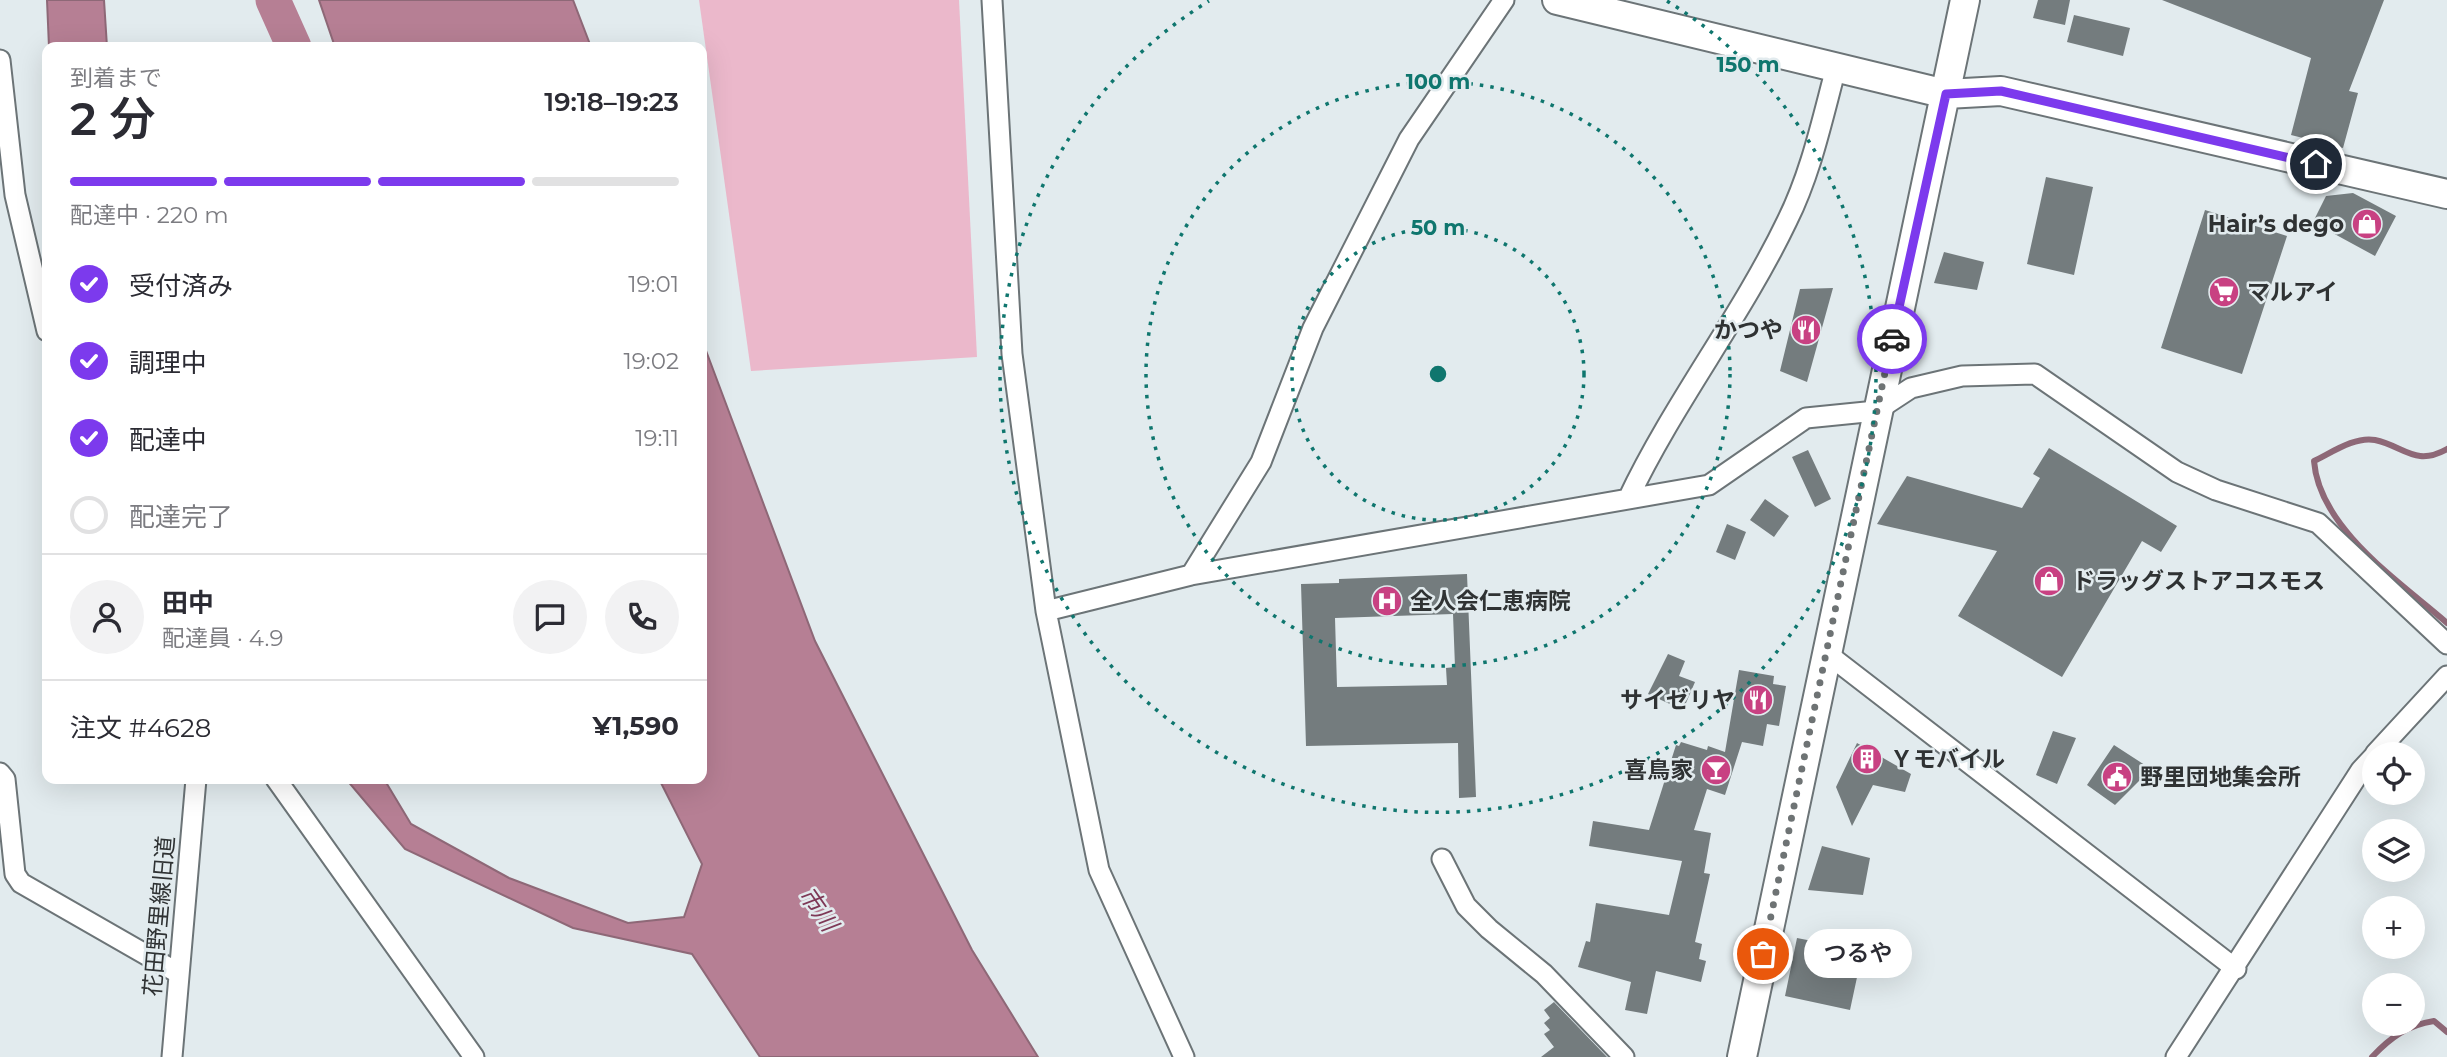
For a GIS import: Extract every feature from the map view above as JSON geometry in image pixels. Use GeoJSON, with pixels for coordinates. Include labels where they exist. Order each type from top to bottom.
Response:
{"type":"FeatureCollection","features":[{"type":"Feature","properties":{"kind":"highway"},"geometry":{"type":"LineString","coordinates":[[1557,0],[1946,94],[2001,91],[2447,194]]}},
{"type":"Feature","properties":{"kind":"highway"},"geometry":{"type":"LineString","coordinates":[[1742,1057],[1825,652],[1965,0]]}},
{"type":"Feature","properties":{"kind":"street"},"geometry":{"type":"LineString","coordinates":[[992,0],[1012,354],[1046,611],[1099,870],[1184,1057]]}},
{"type":"Feature","properties":{"kind":"street"},"geometry":{"type":"LineString","coordinates":[[1191,575],[1261,462],[1313,328],[1403,151],[1504,0]]}},
{"type":"Feature","properties":{"kind":"street"},"geometry":{"type":"LineString","coordinates":[[0,60],[15,195],[42,310]]}},
{"type":"Feature","properties":{"kind":"street"},"geometry":{"type":"LineString","coordinates":[[1628,499],[1649,453],[1734,318],[1788,220],[1811,162],[1836,68]]}},
{"type":"Feature","properties":{"kind":"street"},"geometry":{"type":"LineString","coordinates":[[1046,611],[1191,575],[1709,485],[1806,418],[1876,411],[1911,388],[1949,379],[2035,374],[2177,472],[2216,490],[2318,523],[2447,645]]}},
{"type":"Feature","properties":{"kind":"street"},"geometry":{"type":"LineString","coordinates":[[1825,652],[2236,969]]}},
{"type":"Feature","properties":{"kind":"street"},"geometry":{"type":"LineString","coordinates":[[2387,742],[2447,677]]}},
{"type":"Feature","properties":{"kind":"street"},"geometry":{"type":"LineString","coordinates":[[2176,1057],[2236,969],[2362,769]]}},
{"type":"Feature","properties":{"kind":"street"},"geometry":{"type":"LineString","coordinates":[[0,772],[5,779],[15,874],[21,883],[178,973]]}},
{"type":"Feature","properties":{"kind":"street","name":"花田野里線旧道"},"geometry":{"type":"LineString","coordinates":[[172,1057],[197,784]]}},
{"type":"Feature","properties":{"kind":"street"},"geometry":{"type":"LineString","coordinates":[[280,784],[474,1057]]}},
{"type":"Feature","properties":{"kind":"street"},"geometry":{"type":"LineString","coordinates":[[1442,859],[1466,906],[1489,929],[1544,974],[1624,1057]]}},
{"type":"Feature","properties":{"kind":"shaded area"},"geometry":{"type":"Polygon","coordinates":[[[699,0],[959,0],[977,357],[751,371],[699,0]]]}},
{"type":"Feature","properties":{"kind":"water"},"geometry":{"type":"Polygon","coordinates":[[[47,0],[104,0],[107,42],[49,42],[47,0]]]}},
{"type":"Feature","properties":{"kind":"water"},"geometry":{"type":"Polygon","coordinates":[[[319,0],[573,0],[589,42],[333,42],[319,0]]]}},
{"type":"Feature","properties":{"kind":"water"},"geometry":{"type":"Polygon","coordinates":[[[707,353],[815,641],[972,950],[1038,1057],[760,1057],[692,954],[573,928],[405,849],[350,784],[387,784],[411,824],[509,878],[628,923],[684,917],[702,864],[662,784],[707,784],[707,353]]]}},
{"type":"Feature","properties":{"kind":"building"},"geometry":{"type":"Polygon","coordinates":[[[2038,0],[2070,0],[2065,25],[2033,18],[2038,0]]]}},
{"type":"Feature","properties":{"kind":"building"},"geometry":{"type":"Polygon","coordinates":[[[2162,0],[2384,0],[2349,91],[2358,93],[2343,148],[2291,135],[2311,58],[2162,0]]]}},
{"type":"Feature","properties":{"kind":"building"},"geometry":{"type":"Polygon","coordinates":[[[2074,15],[2130,28],[2123,56],[2067,42],[2074,15]]]}},
{"type":"Feature","properties":{"kind":"building"},"geometry":{"type":"Polygon","coordinates":[[[2046,177],[2093,187],[2074,275],[2027,264],[2046,177]]]}},
{"type":"Feature","properties":{"kind":"building"},"geometry":{"type":"Polygon","coordinates":[[[2353,193],[2396,216],[2375,256],[2329,231],[2328,234],[2311,226],[2326,196],[2353,193]]]}},
{"type":"Feature","properties":{"kind":"building","name":"マルアイ"},"geometry":{"type":"Polygon","coordinates":[[[2205,210],[2287,236],[2242,374],[2161,348],[2205,210]]]}},
{"type":"Feature","properties":{"kind":"building"},"geometry":{"type":"Polygon","coordinates":[[[1944,252],[1984,262],[1977,290],[1934,283],[1944,252]]]}},
{"type":"Feature","properties":{"kind":"building","name":"かつや"},"geometry":{"type":"Polygon","coordinates":[[[1833,288],[1807,382],[1780,371],[1800,289],[1833,288]]]}},
{"type":"Feature","properties":{"kind":"building","name":"ドラッグストアコスモス"},"geometry":{"type":"Polygon","coordinates":[[[2049,448],[2177,526],[2161,552],[2142,541],[2062,677],[1958,616],[1997,551],[1877,524],[1907,476],[2022,508],[2040,478],[2033,474],[2049,448]]]}},
{"type":"Feature","properties":{"kind":"building"},"geometry":{"type":"Polygon","coordinates":[[[1808,450],[1831,499],[1815,507],[1792,457],[1808,450]]]}},
{"type":"Feature","properties":{"kind":"building"},"geometry":{"type":"Polygon","coordinates":[[[1765,499],[1789,516],[1774,537],[1750,520],[1765,499]]]}},
{"type":"Feature","properties":{"kind":"building"},"geometry":{"type":"Polygon","coordinates":[[[1727,524],[1746,532],[1735,560],[1716,552],[1727,524]]]}},
{"type":"Feature","properties":{"kind":"building"},"geometry":{"type":"Polygon","coordinates":[[[1467,574],[1476,797],[1459,798],[1458,743],[1306,746],[1301,584],[1339,583],[1339,579],[1467,574]],[[1453,614],[1335,618],[1337,687],[1447,685],[1446,668],[1455,667],[1453,614]]]}},
{"type":"Feature","properties":{"kind":"building"},"geometry":{"type":"Polygon","coordinates":[[[1668,654],[1685,661],[1679,676],[1695,682],[1683,710],[1648,694],[1668,654]]]}},
{"type":"Feature","properties":{"kind":"building"},"geometry":{"type":"Polygon","coordinates":[[[1739,670],[1774,676],[1773,684],[1786,686],[1779,726],[1767,724],[1763,746],[1742,742],[1725,795],[1707,789],[1694,830],[1711,833],[1704,873],[1710,874],[1695,942],[1702,944],[1699,959],[1706,961],[1701,982],[1656,971],[1647,1014],[1625,1010],[1631,982],[1578,967],[1586,941],[1590,942],[1596,903],[1669,915],[1682,861],[1589,846],[1593,821],[1649,830],[1676,745],[1679,746],[1681,742],[1725,752],[1739,670]]]}},
{"type":"Feature","properties":{"kind":"building"},"geometry":{"type":"Polygon","coordinates":[[[2053,731],[2076,738],[2057,784],[2036,775],[2053,731]]]}},
{"type":"Feature","properties":{"kind":"building","name":"Ｙモバイル"},"geometry":{"type":"Polygon","coordinates":[[[1857,743],[1911,774],[1905,792],[1873,785],[1852,826],[1836,787],[1857,743]]]}},
{"type":"Feature","properties":{"kind":"building","name":"野里団地集会所"},"geometry":{"type":"Polygon","coordinates":[[[2114,745],[2151,769],[2115,805],[2087,785],[2114,745]]]}},
{"type":"Feature","properties":{"kind":"building"},"geometry":{"type":"Polygon","coordinates":[[[1822,846],[1870,858],[1863,895],[1808,890],[1822,846]]]}},
{"type":"Feature","properties":{"kind":"building"},"geometry":{"type":"Polygon","coordinates":[[[1797,938],[1848,948],[1857,957],[1859,968],[1850,1010],[1785,996],[1797,938]]]}},
{"type":"Feature","properties":{"kind":"building"},"geometry":{"type":"Polygon","coordinates":[[[1554,1002],[1607,1057],[1541,1057],[1554,1047],[1544,1034],[1550,1030],[1544,1023],[1550,1018],[1544,1010],[1554,1002]]]}},
{"type":"Feature","properties":{"kind":"waterway","name":"市川"},"geometry":{"type":"LineString","coordinates":[[273,0],[292,42]]}},
{"type":"Feature","properties":{"kind":"waterway"},"geometry":{"type":"LineString","coordinates":[[2447,449],[2436,454],[2418,456],[2367,439],[2343,446],[2314,461],[2319,486],[2330,509],[2346,531],[2365,552],[2447,623]]}},
{"type":"Feature","properties":{"kind":"waterway"},"geometry":{"type":"LineString","coordinates":[[2372,1057],[2392,1038],[2415,1026],[2434,1021],[2447,1032]]}},
{"type":"Feature","properties":{"kind":"way so far"},"geometry":{"type":"LineString","coordinates":[[1763,954],[1892,339]]}},
{"type":"Feature","properties":{"kind":"place","name":"Hair’s dego"},"geometry":{"type":"Point","coordinates":[2367,224]}},
{"type":"Feature","properties":{"kind":"place","name":"マルアイ"},"geometry":{"type":"Point","coordinates":[2224,292]}},
{"type":"Feature","properties":{"kind":"place","name":"かつや"},"geometry":{"type":"Point","coordinates":[1806,330]}},
{"type":"Feature","properties":{"kind":"place","name":"ドラッグストアコスモス"},"geometry":{"type":"Point","coordinates":[2049,581]}},
{"type":"Feature","properties":{"kind":"place","name":"全人会仁恵病院"},"geometry":{"type":"Point","coordinates":[1387,601]}},
{"type":"Feature","properties":{"kind":"place","name":"サイゼリヤ"},"geometry":{"type":"Point","coordinates":[1758,700]}},
{"type":"Feature","properties":{"kind":"place","name":"Ｙモバイル"},"geometry":{"type":"Point","coordinates":[1867,759]}},
{"type":"Feature","properties":{"kind":"place","name":"喜鳥家"},"geometry":{"type":"Point","coordinates":[1716,770]}},
{"type":"Feature","properties":{"kind":"place","name":"野里団地集会所"},"geometry":{"type":"Point","coordinates":[2117,777]}},
{"type":"Feature","properties":{"kind":"place","name":"つるや"},"geometry":{"type":"Point","coordinates":[1763,954]}},
{"type":"Feature","properties":{"kind":"route"},"geometry":{"type":"LineString","coordinates":[[1892,339],[1946,94],[2001,91],[2316,164]]}}]}
